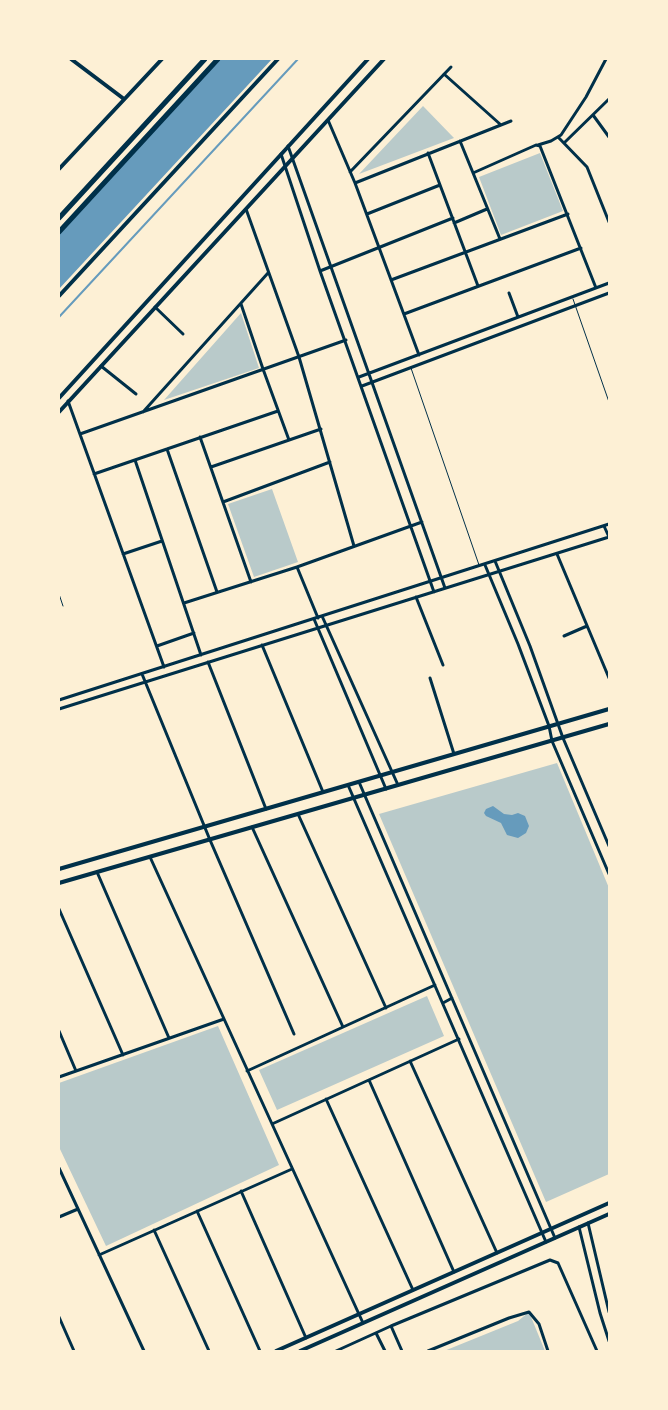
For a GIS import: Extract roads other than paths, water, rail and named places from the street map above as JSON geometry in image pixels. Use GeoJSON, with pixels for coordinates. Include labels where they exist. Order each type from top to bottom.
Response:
{"type":"FeatureCollection","features":[{"type":"Feature","properties":{"kind":"highway"},"geometry":{"type":"LineString","coordinates":[[59,218],[205,59]]}},
{"type":"Feature","properties":{"kind":"highway"},"geometry":{"type":"LineString","coordinates":[[59,232],[218,59]]}},
{"type":"Feature","properties":{"kind":"street"},"geometry":{"type":"LineString","coordinates":[[71,59],[124,99]]}},
{"type":"Feature","properties":{"kind":"street"},"geometry":{"type":"LineString","coordinates":[[59,169],[162,59]]}},
{"type":"Feature","properties":{"kind":"street"},"geometry":{"type":"LineString","coordinates":[[59,296],[278,59]]}},
{"type":"Feature","properties":{"kind":"street"},"geometry":{"type":"LineString","coordinates":[[59,398],[368,59]]}},
{"type":"Feature","properties":{"kind":"street"},"geometry":{"type":"LineString","coordinates":[[59,412],[384,59]]}},
{"type":"Feature","properties":{"kind":"street"},"geometry":{"type":"LineString","coordinates":[[473,172],[558,137],[586,97],[606,59]]}},
{"type":"Feature","properties":{"kind":"street"},"geometry":{"type":"LineString","coordinates":[[350,172],[451,67]]}},
{"type":"Feature","properties":{"kind":"street"},"geometry":{"type":"LineString","coordinates":[[444,74],[501,125]]}},
{"type":"Feature","properties":{"kind":"street"},"geometry":{"type":"LineString","coordinates":[[564,143],[609,99]]}},
{"type":"Feature","properties":{"kind":"street"},"geometry":{"type":"LineString","coordinates":[[593,115],[609,137]]}},
{"type":"Feature","properties":{"kind":"street"},"geometry":{"type":"LineString","coordinates":[[328,119],[355,182],[419,354]]}},
{"type":"Feature","properties":{"kind":"street"},"geometry":{"type":"LineString","coordinates":[[355,182],[511,121]]}},
{"type":"Feature","properties":{"kind":"street"},"geometry":{"type":"LineString","coordinates":[[558,137],[587,167],[609,222]]}},
{"type":"Feature","properties":{"kind":"street"},"geometry":{"type":"LineString","coordinates":[[460,141],[500,239]]}},
{"type":"Feature","properties":{"kind":"street"},"geometry":{"type":"LineString","coordinates":[[538,145],[542,149],[596,288]]}},
{"type":"Feature","properties":{"kind":"street"},"geometry":{"type":"LineString","coordinates":[[288,146],[445,588]]}},
{"type":"Feature","properties":{"kind":"street"},"geometry":{"type":"LineString","coordinates":[[428,153],[478,286]]}},
{"type":"Feature","properties":{"kind":"street"},"geometry":{"type":"LineString","coordinates":[[281,154],[434,592]]}},
{"type":"Feature","properties":{"kind":"street"},"geometry":{"type":"LineString","coordinates":[[367,214],[440,186]]}},
{"type":"Feature","properties":{"kind":"street"},"geometry":{"type":"LineString","coordinates":[[604,207],[609,205]]}},
{"type":"Feature","properties":{"kind":"street"},"geometry":{"type":"LineString","coordinates":[[454,223],[488,208]]}},
{"type":"Feature","properties":{"kind":"street"},"geometry":{"type":"LineString","coordinates":[[245,209],[299,357],[354,546]]}},
{"type":"Feature","properties":{"kind":"street"},"geometry":{"type":"LineString","coordinates":[[391,280],[568,214]]}},
{"type":"Feature","properties":{"kind":"street"},"geometry":{"type":"LineString","coordinates":[[320,270],[453,218]]}},
{"type":"Feature","properties":{"kind":"street"},"geometry":{"type":"LineString","coordinates":[[404,314],[581,248]]}},
{"type":"Feature","properties":{"kind":"street"},"geometry":{"type":"LineString","coordinates":[[143,412],[268,273]]}},
{"type":"Feature","properties":{"kind":"street"},"geometry":{"type":"LineString","coordinates":[[359,377],[609,283]]}},
{"type":"Feature","properties":{"kind":"street"},"geometry":{"type":"LineString","coordinates":[[509,293],[518,317]]}},
{"type":"Feature","properties":{"kind":"street"},"geometry":{"type":"LineString","coordinates":[[362,386],[609,293]]}},
{"type":"Feature","properties":{"kind":"street"},"geometry":{"type":"LineString","coordinates":[[241,304],[289,440]]}},
{"type":"Feature","properties":{"kind":"street"},"geometry":{"type":"LineString","coordinates":[[155,307],[183,334]]}},
{"type":"Feature","properties":{"kind":"street"},"geometry":{"type":"LineString","coordinates":[[80,434],[346,340]]}},
{"type":"Feature","properties":{"kind":"street"},"geometry":{"type":"LineString","coordinates":[[101,366],[136,394]]}},
{"type":"Feature","properties":{"kind":"street"},"geometry":{"type":"LineString","coordinates":[[68,401],[164,667]]}},
{"type":"Feature","properties":{"kind":"street"},"geometry":{"type":"LineString","coordinates":[[94,474],[278,410]]}},
{"type":"Feature","properties":{"kind":"street"},"geometry":{"type":"LineString","coordinates":[[211,467],[321,428]]}},
{"type":"Feature","properties":{"kind":"street"},"geometry":{"type":"LineString","coordinates":[[200,437],[251,582]]}},
{"type":"Feature","properties":{"kind":"street"},"geometry":{"type":"LineString","coordinates":[[167,449],[217,592]]}},
{"type":"Feature","properties":{"kind":"street"},"geometry":{"type":"LineString","coordinates":[[134,460],[201,655]]}},
{"type":"Feature","properties":{"kind":"street"},"geometry":{"type":"LineString","coordinates":[[223,502],[330,462]]}},
{"type":"Feature","properties":{"kind":"street"},"geometry":{"type":"LineString","coordinates":[[184,603],[297,567],[422,522]]}},
{"type":"Feature","properties":{"kind":"street"},"geometry":{"type":"LineString","coordinates":[[59,700],[609,524]]}},
{"type":"Feature","properties":{"kind":"street"},"geometry":{"type":"LineString","coordinates":[[59,709],[609,537],[604,526]]}},
{"type":"Feature","properties":{"kind":"street"},"geometry":{"type":"LineString","coordinates":[[123,554],[162,541]]}},
{"type":"Feature","properties":{"kind":"street"},"geometry":{"type":"LineString","coordinates":[[557,554],[609,678]]}},
{"type":"Feature","properties":{"kind":"street"},"geometry":{"type":"LineString","coordinates":[[496,561],[530,646],[563,738],[609,846]]}},
{"type":"Feature","properties":{"kind":"street"},"geometry":{"type":"LineString","coordinates":[[485,565],[518,644],[549,726],[552,741],[609,874]]}},
{"type":"Feature","properties":{"kind":"street"},"geometry":{"type":"LineString","coordinates":[[297,567],[318,618],[318,628],[386,789]]}},
{"type":"Feature","properties":{"kind":"street"},"geometry":{"type":"LineString","coordinates":[[416,597],[443,666]]}},
{"type":"Feature","properties":{"kind":"street"},"geometry":{"type":"LineString","coordinates":[[318,618],[326,626],[398,786]]}},
{"type":"Feature","properties":{"kind":"street"},"geometry":{"type":"LineString","coordinates":[[564,636],[587,626]]}},
{"type":"Feature","properties":{"kind":"street"},"geometry":{"type":"LineString","coordinates":[[157,646],[194,633]]}},
{"type":"Feature","properties":{"kind":"street"},"geometry":{"type":"LineString","coordinates":[[262,645],[322,792]]}},
{"type":"Feature","properties":{"kind":"street"},"geometry":{"type":"LineString","coordinates":[[208,662],[266,809]]}},
{"type":"Feature","properties":{"kind":"street"},"geometry":{"type":"LineString","coordinates":[[142,674],[204,827],[294,1034]]}},
{"type":"Feature","properties":{"kind":"street"},"geometry":{"type":"LineString","coordinates":[[430,678],[454,754]]}},
{"type":"Feature","properties":{"kind":"street"},"geometry":{"type":"LineString","coordinates":[[59,869],[609,709]]}},
{"type":"Feature","properties":{"kind":"street"},"geometry":{"type":"LineString","coordinates":[[59,883],[609,724]]}},
{"type":"Feature","properties":{"kind":"street"},"geometry":{"type":"LineString","coordinates":[[359,782],[555,1238]]}},
{"type":"Feature","properties":{"kind":"street"},"geometry":{"type":"LineString","coordinates":[[348,785],[546,1242]]}},
{"type":"Feature","properties":{"kind":"street"},"geometry":{"type":"LineString","coordinates":[[298,814],[386,1008]]}},
{"type":"Feature","properties":{"kind":"street"},"geometry":{"type":"LineString","coordinates":[[252,827],[343,1027]]}},
{"type":"Feature","properties":{"kind":"street"},"geometry":{"type":"LineString","coordinates":[[150,857],[363,1323]]}},
{"type":"Feature","properties":{"kind":"street"},"geometry":{"type":"LineString","coordinates":[[97,872],[169,1038]]}},
{"type":"Feature","properties":{"kind":"street"},"geometry":{"type":"LineString","coordinates":[[59,909],[118,1047],[123,1054]]}},
{"type":"Feature","properties":{"kind":"street"},"geometry":{"type":"LineString","coordinates":[[248,1071],[435,985]]}},
{"type":"Feature","properties":{"kind":"street"},"geometry":{"type":"LineString","coordinates":[[443,1003],[452,998]]}},
{"type":"Feature","properties":{"kind":"street"},"geometry":{"type":"LineString","coordinates":[[59,1077],[224,1019]]}},
{"type":"Feature","properties":{"kind":"street"},"geometry":{"type":"LineString","coordinates":[[59,1031],[76,1071]]}},
{"type":"Feature","properties":{"kind":"street"},"geometry":{"type":"LineString","coordinates":[[272,1124],[459,1039]]}},
{"type":"Feature","properties":{"kind":"street"},"geometry":{"type":"LineString","coordinates":[[410,1061],[497,1253]]}},
{"type":"Feature","properties":{"kind":"street"},"geometry":{"type":"LineString","coordinates":[[369,1080],[454,1272]]}},
{"type":"Feature","properties":{"kind":"street"},"geometry":{"type":"LineString","coordinates":[[326,1100],[413,1290]]}},
{"type":"Feature","properties":{"kind":"street"},"geometry":{"type":"LineString","coordinates":[[59,1168],[144,1351]]}},
{"type":"Feature","properties":{"kind":"street"},"geometry":{"type":"LineString","coordinates":[[99,1255],[292,1168]]}},
{"type":"Feature","properties":{"kind":"street"},"geometry":{"type":"LineString","coordinates":[[241,1191],[306,1338]]}},
{"type":"Feature","properties":{"kind":"street"},"geometry":{"type":"LineString","coordinates":[[276,1351],[609,1203]]}},
{"type":"Feature","properties":{"kind":"street"},"geometry":{"type":"LineString","coordinates":[[59,1216],[78,1208]]}},
{"type":"Feature","properties":{"kind":"street"},"geometry":{"type":"LineString","coordinates":[[197,1211],[260,1351]]}},
{"type":"Feature","properties":{"kind":"street"},"geometry":{"type":"LineString","coordinates":[[300,1351],[609,1214]]}},
{"type":"Feature","properties":{"kind":"street"},"geometry":{"type":"LineString","coordinates":[[588,1223],[609,1312]]}},
{"type":"Feature","properties":{"kind":"street"},"geometry":{"type":"LineString","coordinates":[[580,1227],[600,1313],[609,1341]]}},
{"type":"Feature","properties":{"kind":"street"},"geometry":{"type":"LineString","coordinates":[[154,1230],[209,1351]]}},
{"type":"Feature","properties":{"kind":"street"},"geometry":{"type":"LineString","coordinates":[[336,1351],[550,1260],[558,1263],[597,1351]]}},
{"type":"Feature","properties":{"kind":"street"},"geometry":{"type":"LineString","coordinates":[[430,1351],[509,1318],[530,1312],[539,1324],[548,1351]]}},
{"type":"Feature","properties":{"kind":"street"},"geometry":{"type":"LineString","coordinates":[[59,1317],[74,1351]]}},
{"type":"Feature","properties":{"kind":"street"},"geometry":{"type":"LineString","coordinates":[[391,1326],[402,1351]]}},
{"type":"Feature","properties":{"kind":"street"},"geometry":{"type":"LineString","coordinates":[[376,1333],[385,1351]]}},
{"type":"Feature","properties":{"kind":"lane"},"geometry":{"type":"LineString","coordinates":[[572,297],[609,402]]}},
{"type":"Feature","properties":{"kind":"lane"},"geometry":{"type":"LineString","coordinates":[[411,368],[480,566]]}},
{"type":"Feature","properties":{"kind":"lane"},"geometry":{"type":"LineString","coordinates":[[59,594],[63,606]]}},
{"type":"Feature","properties":{"kind":"water"},"geometry":{"type":"Polygon","coordinates":[[[220,59],[272,59],[59,289],[59,233],[220,59]]]}},
{"type":"Feature","properties":{"kind":"water"},"geometry":{"type":"Polygon","coordinates":[[[493,806],[504,814],[512,815],[518,813],[525,816],[529,826],[526,833],[518,838],[507,835],[501,823],[486,816],[484,813],[486,809],[493,806]]]}},
{"type":"Feature","properties":{"kind":"waterway"},"geometry":{"type":"LineString","coordinates":[[59,317],[298,59]]}}]}
